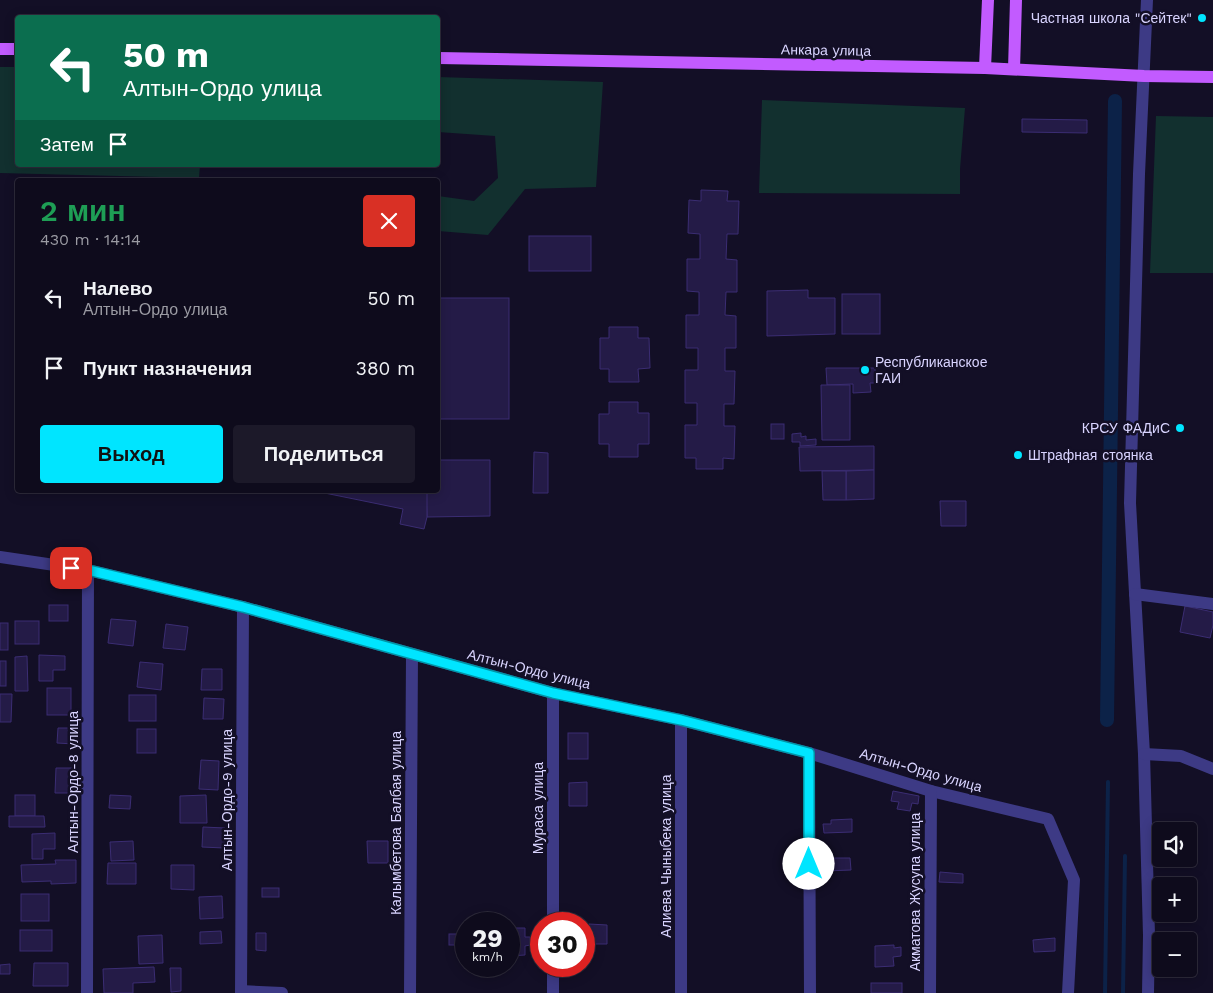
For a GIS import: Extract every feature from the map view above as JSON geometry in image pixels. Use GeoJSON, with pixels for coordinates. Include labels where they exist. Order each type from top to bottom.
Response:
{"type":"FeatureCollection","features":[{"type":"Feature","properties":{"kind":"main road"},"geometry":{"type":"LineString","coordinates":[[985,68],[988,0]]}},
{"type":"Feature","properties":{"kind":"main road"},"geometry":{"type":"LineString","coordinates":[[1014,69],[1016,0]]}},
{"type":"Feature","properties":{"kind":"main road"},"geometry":{"type":"LineString","coordinates":[[0,49],[15,49]]}},
{"type":"Feature","properties":{"kind":"main road","name":"Анкара улица"},"geometry":{"type":"LineString","coordinates":[[440,58],[985,68],[1144,76],[1213,77]]}},
{"type":"Feature","properties":{"kind":"street"},"geometry":{"type":"LineString","coordinates":[[1147,0],[1130,503],[1144,754],[1149,935],[1148,993]]}},
{"type":"Feature","properties":{"kind":"street","name":"Алтын-Ордо улица"},"geometry":{"type":"LineString","coordinates":[[0,558],[88,570],[243,607],[553,693],[681,720],[809,753],[931,791],[1048,819],[1074,880],[1068,993]]}},
{"type":"Feature","properties":{"kind":"street","name":"Алтын-Ордо-8 улица"},"geometry":{"type":"LineString","coordinates":[[87,993],[88,570]]}},
{"type":"Feature","properties":{"kind":"street"},"geometry":{"type":"LineString","coordinates":[[1135,594],[1213,604]]}},
{"type":"Feature","properties":{"kind":"street","name":"Алтын-Ордо-9 улица"},"geometry":{"type":"LineString","coordinates":[[241,992],[243,607]]}},
{"type":"Feature","properties":{"kind":"street","name":"Калымбетова Балбая улица"},"geometry":{"type":"LineString","coordinates":[[410,993],[412,654]]}},
{"type":"Feature","properties":{"kind":"street","name":"Мураса улица"},"geometry":{"type":"LineString","coordinates":[[553,693],[553,912]]}},
{"type":"Feature","properties":{"kind":"street","name":"Алиева Чыныбека улица"},"geometry":{"type":"LineString","coordinates":[[681,720],[681,993]]}},
{"type":"Feature","properties":{"kind":"street"},"geometry":{"type":"LineString","coordinates":[[809,753],[810,993]]}},
{"type":"Feature","properties":{"kind":"street"},"geometry":{"type":"LineString","coordinates":[[1144,754],[1181,756],[1213,769]]}},
{"type":"Feature","properties":{"kind":"street","name":"Акматова Жусупа улица"},"geometry":{"type":"LineString","coordinates":[[930,993],[931,791]]}},
{"type":"Feature","properties":{"kind":"street"},"geometry":{"type":"LineString","coordinates":[[553,977],[553,993]]}},
{"type":"Feature","properties":{"kind":"street"},"geometry":{"type":"LineString","coordinates":[[241,992],[282,993]]}},
{"type":"Feature","properties":{"kind":"green space"},"geometry":{"type":"Polygon","coordinates":[[[0,67],[15,67],[15,167],[200,167],[199,178],[0,173],[0,67]]]}},
{"type":"Feature","properties":{"kind":"green space"},"geometry":{"type":"Polygon","coordinates":[[[440,77],[603,82],[596,187],[525,189],[488,235],[440,231],[440,196],[474,201],[498,178],[495,136],[440,132],[440,77]]]}},
{"type":"Feature","properties":{"kind":"green space"},"geometry":{"type":"Polygon","coordinates":[[[762,100],[965,108],[960,194],[759,193],[762,100]]]}},
{"type":"Feature","properties":{"kind":"green space"},"geometry":{"type":"Polygon","coordinates":[[[1156,116],[1213,117],[1213,273],[1150,273],[1156,116]]]}},
{"type":"Feature","properties":{"kind":"building"},"geometry":{"type":"Polygon","coordinates":[[[1022,119],[1087,120],[1087,133],[1022,132],[1022,119]]]}},
{"type":"Feature","properties":{"kind":"building"},"geometry":{"type":"Polygon","coordinates":[[[701,190],[728,191],[727,201],[739,201],[738,234],[727,234],[726,259],[737,260],[737,292],[726,292],[725,315],[736,316],[736,348],[725,348],[725,371],[735,371],[734,404],[724,404],[724,426],[735,426],[734,459],[723,458],[723,469],[696,469],[696,458],[685,458],[685,425],[697,425],[697,403],[685,403],[685,370],[698,370],[698,348],[686,348],[686,315],[699,315],[699,292],[687,291],[687,259],[700,259],[700,234],[688,233],[689,200],[701,201],[701,190]]]}},
{"type":"Feature","properties":{"kind":"building"},"geometry":{"type":"Polygon","coordinates":[[[529,236],[591,236],[591,271],[529,271],[529,236]]]}},
{"type":"Feature","properties":{"kind":"building"},"geometry":{"type":"Polygon","coordinates":[[[808,290],[808,298],[835,298],[835,334],[767,336],[767,291],[808,290]]]}},
{"type":"Feature","properties":{"kind":"building"},"geometry":{"type":"Polygon","coordinates":[[[842,294],[880,294],[880,334],[842,334],[842,294]]]}},
{"type":"Feature","properties":{"kind":"building"},"geometry":{"type":"Polygon","coordinates":[[[440,298],[509,298],[509,419],[440,419],[440,298]]]}},
{"type":"Feature","properties":{"kind":"building"},"geometry":{"type":"Polygon","coordinates":[[[609,327],[638,327],[638,338],[649,338],[650,368],[638,369],[639,382],[609,382],[609,369],[600,369],[600,338],[609,338],[609,327]]]}},
{"type":"Feature","properties":{"kind":"building"},"geometry":{"type":"Polygon","coordinates":[[[826,368],[875,368],[876,383],[870,383],[871,392],[853,393],[853,384],[827,385],[826,368]]]}},
{"type":"Feature","properties":{"kind":"building"},"geometry":{"type":"Polygon","coordinates":[[[821,385],[850,385],[850,440],[822,440],[821,385]]]}},
{"type":"Feature","properties":{"kind":"building"},"geometry":{"type":"Polygon","coordinates":[[[609,402],[638,402],[638,413],[649,413],[649,444],[638,444],[638,457],[609,457],[609,444],[599,444],[599,414],[609,414],[609,402]]]}},
{"type":"Feature","properties":{"kind":"building"},"geometry":{"type":"Polygon","coordinates":[[[771,424],[784,424],[784,439],[771,439],[771,424]]]}},
{"type":"Feature","properties":{"kind":"building"},"geometry":{"type":"Polygon","coordinates":[[[801,433],[801,437],[806,436],[806,440],[816,439],[816,445],[800,446],[800,442],[792,442],[792,434],[801,433]]]}},
{"type":"Feature","properties":{"kind":"building"},"geometry":{"type":"Polygon","coordinates":[[[874,446],[874,470],[800,471],[799,447],[874,446]]]}},
{"type":"Feature","properties":{"kind":"building"},"geometry":{"type":"Polygon","coordinates":[[[534,452],[548,453],[548,493],[533,493],[534,452]]]}},
{"type":"Feature","properties":{"kind":"building"},"geometry":{"type":"Polygon","coordinates":[[[440,460],[490,460],[490,516],[427,517],[426,493],[440,493],[440,460]]]}},
{"type":"Feature","properties":{"kind":"building"},"geometry":{"type":"Polygon","coordinates":[[[874,470],[874,499],[846,500],[846,471],[874,470]]]}},
{"type":"Feature","properties":{"kind":"building"},"geometry":{"type":"Polygon","coordinates":[[[822,471],[846,471],[846,500],[823,500],[822,471]]]}},
{"type":"Feature","properties":{"kind":"building"},"geometry":{"type":"Polygon","coordinates":[[[325,493],[427,493],[427,517],[424,529],[400,524],[403,509],[325,493]]]}},
{"type":"Feature","properties":{"kind":"building"},"geometry":{"type":"Polygon","coordinates":[[[940,501],[966,501],[966,526],[941,526],[940,501]]]}},
{"type":"Feature","properties":{"kind":"building"},"geometry":{"type":"Polygon","coordinates":[[[49,605],[68,605],[68,621],[49,621],[49,605]]]}},
{"type":"Feature","properties":{"kind":"building"},"geometry":{"type":"Polygon","coordinates":[[[1185,606],[1213,612],[1210,638],[1180,632],[1185,606]]]}},
{"type":"Feature","properties":{"kind":"building"},"geometry":{"type":"Polygon","coordinates":[[[111,619],[136,621],[133,646],[108,643],[111,619]]]}},
{"type":"Feature","properties":{"kind":"building"},"geometry":{"type":"Polygon","coordinates":[[[15,621],[39,621],[39,644],[15,644],[15,621]]]}},
{"type":"Feature","properties":{"kind":"building"},"geometry":{"type":"Polygon","coordinates":[[[0,623],[8,623],[8,650],[0,650],[0,623]]]}},
{"type":"Feature","properties":{"kind":"building"},"geometry":{"type":"Polygon","coordinates":[[[166,624],[188,627],[185,650],[163,648],[166,624]]]}},
{"type":"Feature","properties":{"kind":"building"},"geometry":{"type":"Polygon","coordinates":[[[39,655],[65,656],[65,670],[53,670],[53,681],[39,681],[39,655]]]}},
{"type":"Feature","properties":{"kind":"building"},"geometry":{"type":"Polygon","coordinates":[[[27,656],[28,691],[15,691],[15,657],[27,656]]]}},
{"type":"Feature","properties":{"kind":"building"},"geometry":{"type":"Polygon","coordinates":[[[0,661],[6,661],[6,686],[0,686],[0,661]]]}},
{"type":"Feature","properties":{"kind":"building"},"geometry":{"type":"Polygon","coordinates":[[[140,662],[163,664],[161,690],[137,687],[140,662]]]}},
{"type":"Feature","properties":{"kind":"building"},"geometry":{"type":"Polygon","coordinates":[[[202,669],[222,669],[222,690],[201,690],[202,669]]]}},
{"type":"Feature","properties":{"kind":"building"},"geometry":{"type":"Polygon","coordinates":[[[47,688],[71,688],[71,715],[47,715],[47,688]]]}},
{"type":"Feature","properties":{"kind":"building"},"geometry":{"type":"Polygon","coordinates":[[[0,694],[12,694],[11,722],[0,722],[0,694]]]}},
{"type":"Feature","properties":{"kind":"building"},"geometry":{"type":"Polygon","coordinates":[[[129,695],[156,695],[156,721],[129,721],[129,695]]]}},
{"type":"Feature","properties":{"kind":"building"},"geometry":{"type":"Polygon","coordinates":[[[204,698],[224,699],[223,719],[203,719],[204,698]]]}},
{"type":"Feature","properties":{"kind":"building"},"geometry":{"type":"Polygon","coordinates":[[[58,728],[74,728],[74,744],[57,743],[58,728]]]}},
{"type":"Feature","properties":{"kind":"building"},"geometry":{"type":"Polygon","coordinates":[[[137,729],[156,729],[156,753],[137,753],[137,729]]]}},
{"type":"Feature","properties":{"kind":"building"},"geometry":{"type":"Polygon","coordinates":[[[568,733],[588,733],[588,759],[568,759],[568,733]]]}},
{"type":"Feature","properties":{"kind":"building"},"geometry":{"type":"Polygon","coordinates":[[[201,760],[219,761],[218,790],[199,789],[201,760]]]}},
{"type":"Feature","properties":{"kind":"building"},"geometry":{"type":"Polygon","coordinates":[[[56,768],[75,768],[75,793],[55,793],[56,768]]]}},
{"type":"Feature","properties":{"kind":"building"},"geometry":{"type":"Polygon","coordinates":[[[587,782],[587,806],[569,806],[569,783],[587,782]]]}},
{"type":"Feature","properties":{"kind":"building"},"geometry":{"type":"Polygon","coordinates":[[[893,791],[919,796],[918,804],[912,803],[910,811],[897,809],[899,802],[891,801],[893,791]]]}},
{"type":"Feature","properties":{"kind":"building"},"geometry":{"type":"Polygon","coordinates":[[[15,795],[35,795],[35,816],[15,816],[15,795]]]}},
{"type":"Feature","properties":{"kind":"building"},"geometry":{"type":"Polygon","coordinates":[[[110,795],[131,796],[130,809],[109,808],[110,795]]]}},
{"type":"Feature","properties":{"kind":"building"},"geometry":{"type":"Polygon","coordinates":[[[206,795],[207,823],[180,823],[180,796],[206,795]]]}},
{"type":"Feature","properties":{"kind":"building"},"geometry":{"type":"Polygon","coordinates":[[[9,816],[44,816],[45,827],[9,827],[9,816]]]}},
{"type":"Feature","properties":{"kind":"building"},"geometry":{"type":"Polygon","coordinates":[[[852,819],[852,832],[824,833],[823,824],[831,824],[831,820],[852,819]]]}},
{"type":"Feature","properties":{"kind":"building"},"geometry":{"type":"Polygon","coordinates":[[[203,827],[225,828],[224,848],[202,847],[203,827]]]}},
{"type":"Feature","properties":{"kind":"building"},"geometry":{"type":"Polygon","coordinates":[[[55,833],[55,849],[43,849],[43,859],[32,859],[32,834],[55,833]]]}},
{"type":"Feature","properties":{"kind":"building"},"geometry":{"type":"Polygon","coordinates":[[[133,841],[134,860],[111,861],[110,842],[133,841]]]}},
{"type":"Feature","properties":{"kind":"building"},"geometry":{"type":"Polygon","coordinates":[[[367,841],[388,841],[388,863],[368,863],[367,841]]]}},
{"type":"Feature","properties":{"kind":"building"},"geometry":{"type":"Polygon","coordinates":[[[824,858],[850,858],[851,870],[824,871],[824,858]]]}},
{"type":"Feature","properties":{"kind":"building"},"geometry":{"type":"Polygon","coordinates":[[[55,860],[76,860],[76,883],[51,884],[51,881],[22,882],[21,865],[56,864],[55,860]]]}},
{"type":"Feature","properties":{"kind":"building"},"geometry":{"type":"Polygon","coordinates":[[[108,863],[136,863],[136,884],[107,884],[108,863]]]}},
{"type":"Feature","properties":{"kind":"building"},"geometry":{"type":"Polygon","coordinates":[[[171,865],[194,865],[194,890],[171,889],[171,865]]]}},
{"type":"Feature","properties":{"kind":"building"},"geometry":{"type":"Polygon","coordinates":[[[940,872],[963,874],[963,883],[939,882],[940,872]]]}},
{"type":"Feature","properties":{"kind":"building"},"geometry":{"type":"Polygon","coordinates":[[[262,888],[279,888],[279,897],[262,897],[262,888]]]}},
{"type":"Feature","properties":{"kind":"building"},"geometry":{"type":"Polygon","coordinates":[[[21,894],[49,894],[49,921],[21,921],[21,894]]]}},
{"type":"Feature","properties":{"kind":"building"},"geometry":{"type":"Polygon","coordinates":[[[222,896],[223,918],[200,919],[199,897],[222,896]]]}},
{"type":"Feature","properties":{"kind":"building"},"geometry":{"type":"Polygon","coordinates":[[[595,924],[607,925],[607,944],[595,944],[595,924]]]}},
{"type":"Feature","properties":{"kind":"building"},"geometry":{"type":"Polygon","coordinates":[[[520,928],[525,928],[525,937],[530,937],[530,945],[525,946],[525,955],[520,955],[520,928]]]}},
{"type":"Feature","properties":{"kind":"building"},"geometry":{"type":"Polygon","coordinates":[[[20,930],[52,930],[52,951],[20,951],[20,930]]]}},
{"type":"Feature","properties":{"kind":"building"},"geometry":{"type":"Polygon","coordinates":[[[221,931],[222,943],[200,944],[200,932],[221,931]]]}},
{"type":"Feature","properties":{"kind":"building"},"geometry":{"type":"Polygon","coordinates":[[[256,933],[266,933],[266,951],[256,950],[256,933]]]}},
{"type":"Feature","properties":{"kind":"building"},"geometry":{"type":"Polygon","coordinates":[[[449,934],[455,934],[455,945],[449,945],[449,934]]]}},
{"type":"Feature","properties":{"kind":"building"},"geometry":{"type":"Polygon","coordinates":[[[162,935],[163,963],[139,964],[138,936],[162,935]]]}},
{"type":"Feature","properties":{"kind":"building"},"geometry":{"type":"Polygon","coordinates":[[[1055,938],[1055,951],[1034,952],[1033,940],[1055,938]]]}},
{"type":"Feature","properties":{"kind":"building"},"geometry":{"type":"Polygon","coordinates":[[[894,945],[894,948],[901,947],[901,956],[893,957],[894,966],[875,967],[875,946],[894,945]]]}},
{"type":"Feature","properties":{"kind":"building"},"geometry":{"type":"Polygon","coordinates":[[[34,963],[68,963],[68,986],[33,986],[34,963]]]}},
{"type":"Feature","properties":{"kind":"building"},"geometry":{"type":"Polygon","coordinates":[[[10,964],[10,974],[0,974],[0,965],[10,964]]]}},
{"type":"Feature","properties":{"kind":"building"},"geometry":{"type":"Polygon","coordinates":[[[154,967],[155,982],[133,983],[133,993],[104,993],[103,969],[154,967]]]}},
{"type":"Feature","properties":{"kind":"building"},"geometry":{"type":"Polygon","coordinates":[[[170,968],[181,968],[181,991],[171,992],[170,968]]]}},
{"type":"Feature","properties":{"kind":"building"},"geometry":{"type":"Polygon","coordinates":[[[871,983],[902,983],[902,993],[871,993],[871,983]]]}},
{"type":"Feature","properties":{"kind":"waterway"},"geometry":{"type":"LineString","coordinates":[[1107,720],[1115,101]]}},
{"type":"Feature","properties":{"kind":"waterway"},"geometry":{"type":"LineString","coordinates":[[1105,993],[1108,782]]}},
{"type":"Feature","properties":{"kind":"waterway"},"geometry":{"type":"LineString","coordinates":[[1123,993],[1125,856]]}},
{"type":"Feature","properties":{"kind":"place","name":"Частная школа \"Сейтек\""},"geometry":{"type":"Point","coordinates":[1202,18]}},
{"type":"Feature","properties":{"kind":"place","name":"Республиканское ГАИ"},"geometry":{"type":"Point","coordinates":[865,370]}},
{"type":"Feature","properties":{"kind":"place","name":"КРСУ ФАДиС"},"geometry":{"type":"Point","coordinates":[1180,428]}},
{"type":"Feature","properties":{"kind":"place","name":"Штрафная стоянка"},"geometry":{"type":"Point","coordinates":[1018,455]}},
{"type":"Feature","properties":{"kind":"route"},"geometry":{"type":"LineString","coordinates":[[71,568],[88,570],[243,607],[553,693],[681,720],[809,753],[809,864]]}}]}
